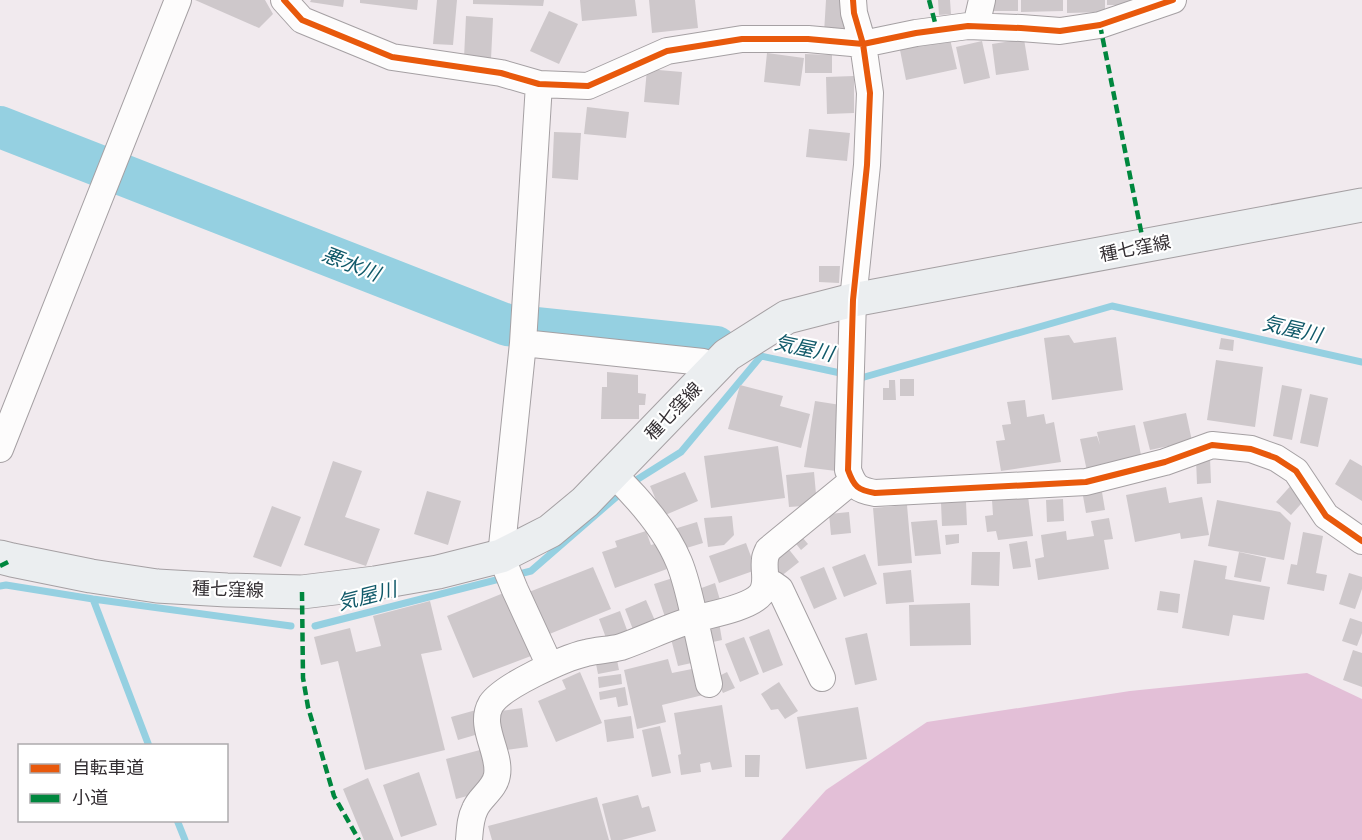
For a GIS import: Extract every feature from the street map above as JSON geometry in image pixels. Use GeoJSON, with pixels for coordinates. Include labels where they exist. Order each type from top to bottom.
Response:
{"type":"FeatureCollection","features":[{"type":"Feature","properties":{"kind":"main road","name":"種七窪線"},"geometry":{"type":"LineString","coordinates":[[0,557],[80,574],[158,586],[227,590],[302,592],[438,572],[508,572],[550,531],[585,502],[622,483],[727,355],[787,317],[853,300],[1362,205]]}},
{"type":"Feature","properties":{"kind":"street"},"geometry":{"type":"LineString","coordinates":[[0,449],[178,0]]}},
{"type":"Feature","properties":{"kind":"street"},"geometry":{"type":"LineString","coordinates":[[284,0],[302,20],[392,57],[501,73],[539,84],[588,86],[667,51],[742,39],[808,39],[863,44],[915,33],[968,26],[1021,27],[1060,31],[1100,25],[1173,0]]}},
{"type":"Feature","properties":{"kind":"street"},"geometry":{"type":"LineString","coordinates":[[853,0],[854,13],[863,44],[870,93],[867,165],[853,300],[848,470],[852,481],[861,491],[875,493],[1086,482],[1165,462],[1212,445],[1251,449],[1276,458],[1296,471],[1326,516],[1362,541]]}},
{"type":"Feature","properties":{"kind":"street"},"geometry":{"type":"LineString","coordinates":[[976,26],[982,0]]}},
{"type":"Feature","properties":{"kind":"street"},"geometry":{"type":"LineString","coordinates":[[539,84],[508,572],[550,666]]}},
{"type":"Feature","properties":{"kind":"street"},"geometry":{"type":"LineString","coordinates":[[523,331],[703,362],[714,369]]}},
{"type":"Feature","properties":{"kind":"street"},"geometry":{"type":"LineString","coordinates":[[469,840],[471,820],[476,807],[495,783],[497,775],[487,714],[502,692],[550,666],[585,653],[619,648],[695,619],[737,608],[756,599],[762,593],[766,583],[764,560],[768,550],[852,481]]}},
{"type":"Feature","properties":{"kind":"street"},"geometry":{"type":"LineString","coordinates":[[622,483],[652,517],[667,538],[679,562],[688,590],[710,684]]}},
{"type":"Feature","properties":{"kind":"street"},"geometry":{"type":"LineString","coordinates":[[766,583],[773,584],[780,589],[822,678]]}},
{"type":"Feature","properties":{"kind":"shaded area"},"geometry":{"type":"Polygon","coordinates":[[[1307,673],[1362,699],[1362,840],[781,840],[826,790],[927,722],[1130,691],[1307,673]]]}},
{"type":"Feature","properties":{"kind":"building"},"geometry":{"type":"Polygon","coordinates":[[[195,0],[265,0],[273,14],[259,28],[195,0]]]}},
{"type":"Feature","properties":{"kind":"building"},"geometry":{"type":"Polygon","coordinates":[[[311,0],[344,0],[343,7],[310,2],[311,0]]]}},
{"type":"Feature","properties":{"kind":"building"},"geometry":{"type":"Polygon","coordinates":[[[360,0],[418,0],[417,10],[360,3],[360,0]]]}},
{"type":"Feature","properties":{"kind":"building"},"geometry":{"type":"Polygon","coordinates":[[[437,0],[457,0],[453,45],[433,44],[437,0]]]}},
{"type":"Feature","properties":{"kind":"building"},"geometry":{"type":"Polygon","coordinates":[[[473,0],[544,0],[543,6],[473,4],[473,0]]]}},
{"type":"Feature","properties":{"kind":"building"},"geometry":{"type":"Polygon","coordinates":[[[580,0],[635,0],[637,16],[582,21],[580,0]]]}},
{"type":"Feature","properties":{"kind":"building"},"geometry":{"type":"Polygon","coordinates":[[[649,0],[695,0],[698,28],[652,33],[649,0]]]}},
{"type":"Feature","properties":{"kind":"building"},"geometry":{"type":"Polygon","coordinates":[[[826,0],[848,0],[846,34],[824,33],[826,0]]]}},
{"type":"Feature","properties":{"kind":"building"},"geometry":{"type":"Polygon","coordinates":[[[938,0],[950,0],[951,14],[939,15],[938,0]]]}},
{"type":"Feature","properties":{"kind":"building"},"geometry":{"type":"Polygon","coordinates":[[[992,0],[1018,0],[1018,11],[992,11],[992,0]]]}},
{"type":"Feature","properties":{"kind":"building"},"geometry":{"type":"Polygon","coordinates":[[[1021,0],[1063,0],[1063,11],[1021,12],[1021,0]]]}},
{"type":"Feature","properties":{"kind":"building"},"geometry":{"type":"Polygon","coordinates":[[[1067,0],[1105,0],[1105,12],[1067,13],[1067,0]]]}},
{"type":"Feature","properties":{"kind":"building"},"geometry":{"type":"Polygon","coordinates":[[[1107,0],[1135,0],[1135,5],[1107,5],[1107,0]]]}},
{"type":"Feature","properties":{"kind":"building"},"geometry":{"type":"Polygon","coordinates":[[[549,11],[578,24],[559,64],[530,51],[549,11]]]}},
{"type":"Feature","properties":{"kind":"building"},"geometry":{"type":"Polygon","coordinates":[[[466,16],[493,18],[491,59],[464,58],[466,16]]]}},
{"type":"Feature","properties":{"kind":"building"},"geometry":{"type":"Polygon","coordinates":[[[950,39],[957,69],[906,80],[900,50],[950,39]]]}},
{"type":"Feature","properties":{"kind":"building"},"geometry":{"type":"Polygon","coordinates":[[[1024,39],[1029,70],[996,75],[992,44],[1024,39]]]}},
{"type":"Feature","properties":{"kind":"building"},"geometry":{"type":"Polygon","coordinates":[[[982,41],[990,78],[964,84],[956,47],[982,41]]]}},
{"type":"Feature","properties":{"kind":"building"},"geometry":{"type":"Polygon","coordinates":[[[767,53],[804,58],[800,86],[764,82],[767,53]]]}},
{"type":"Feature","properties":{"kind":"building"},"geometry":{"type":"Polygon","coordinates":[[[805,54],[832,55],[832,73],[805,73],[805,54]]]}},
{"type":"Feature","properties":{"kind":"building"},"geometry":{"type":"Polygon","coordinates":[[[647,69],[682,72],[679,105],[644,102],[647,69]]]}},
{"type":"Feature","properties":{"kind":"building"},"geometry":{"type":"Polygon","coordinates":[[[854,76],[854,113],[827,114],[826,77],[854,76]]]}},
{"type":"Feature","properties":{"kind":"building"},"geometry":{"type":"Polygon","coordinates":[[[587,107],[629,112],[626,138],[584,134],[587,107]]]}},
{"type":"Feature","properties":{"kind":"building"},"geometry":{"type":"Polygon","coordinates":[[[809,129],[850,133],[847,161],[806,157],[809,129]]]}},
{"type":"Feature","properties":{"kind":"building"},"geometry":{"type":"Polygon","coordinates":[[[554,132],[581,133],[578,180],[552,178],[554,132]]]}},
{"type":"Feature","properties":{"kind":"building"},"geometry":{"type":"Polygon","coordinates":[[[819,266],[840,266],[839,283],[819,282],[819,266]]]}},
{"type":"Feature","properties":{"kind":"building"},"geometry":{"type":"Polygon","coordinates":[[[1069,335],[1074,343],[1116,337],[1123,390],[1052,400],[1044,338],[1069,335]]]}},
{"type":"Feature","properties":{"kind":"building"},"geometry":{"type":"Polygon","coordinates":[[[1221,338],[1234,340],[1233,351],[1219,349],[1221,338]]]}},
{"type":"Feature","properties":{"kind":"building"},"geometry":{"type":"Polygon","coordinates":[[[1216,360],[1263,367],[1255,427],[1207,420],[1216,360]]]}},
{"type":"Feature","properties":{"kind":"building"},"geometry":{"type":"Polygon","coordinates":[[[607,372],[638,375],[638,393],[646,394],[645,405],[639,405],[639,419],[601,419],[602,387],[607,387],[607,372]]]}},
{"type":"Feature","properties":{"kind":"building"},"geometry":{"type":"Polygon","coordinates":[[[900,379],[914,379],[914,396],[900,396],[900,379]]]}},
{"type":"Feature","properties":{"kind":"building"},"geometry":{"type":"Polygon","coordinates":[[[889,380],[895,380],[896,400],[883,400],[883,388],[889,388],[889,380]]]}},
{"type":"Feature","properties":{"kind":"building"},"geometry":{"type":"Polygon","coordinates":[[[740,385],[783,396],[780,406],[810,414],[801,448],[728,429],[740,385]]]}},
{"type":"Feature","properties":{"kind":"building"},"geometry":{"type":"Polygon","coordinates":[[[1282,385],[1302,389],[1292,440],[1273,436],[1282,385]]]}},
{"type":"Feature","properties":{"kind":"building"},"geometry":{"type":"Polygon","coordinates":[[[1310,394],[1328,398],[1318,447],[1300,443],[1310,394]]]}},
{"type":"Feature","properties":{"kind":"building"},"geometry":{"type":"Polygon","coordinates":[[[1025,400],[1027,417],[1044,414],[1046,424],[1054,422],[1061,462],[1001,471],[996,441],[1005,440],[1002,425],[1011,424],[1007,402],[1025,400]]]}},
{"type":"Feature","properties":{"kind":"building"},"geometry":{"type":"Polygon","coordinates":[[[815,401],[847,406],[836,471],[804,467],[815,401]]]}},
{"type":"Feature","properties":{"kind":"building"},"geometry":{"type":"Polygon","coordinates":[[[1186,413],[1192,441],[1150,450],[1143,422],[1186,413]]]}},
{"type":"Feature","properties":{"kind":"building"},"geometry":{"type":"Polygon","coordinates":[[[1135,425],[1143,465],[1087,471],[1080,439],[1097,436],[1100,445],[1097,432],[1135,425]]]}},
{"type":"Feature","properties":{"kind":"building"},"geometry":{"type":"Polygon","coordinates":[[[778,446],[785,498],[711,508],[704,456],[778,446]]]}},
{"type":"Feature","properties":{"kind":"building"},"geometry":{"type":"Polygon","coordinates":[[[1210,458],[1211,483],[1197,484],[1196,459],[1210,458]]]}},
{"type":"Feature","properties":{"kind":"building"},"geometry":{"type":"Polygon","coordinates":[[[1350,459],[1362,466],[1362,501],[1335,484],[1350,459]]]}},
{"type":"Feature","properties":{"kind":"building"},"geometry":{"type":"Polygon","coordinates":[[[333,461],[362,471],[345,517],[380,529],[366,566],[304,545],[333,461]]]}},
{"type":"Feature","properties":{"kind":"building"},"geometry":{"type":"Polygon","coordinates":[[[685,472],[698,501],[663,516],[650,486],[685,472]]]}},
{"type":"Feature","properties":{"kind":"building"},"geometry":{"type":"Polygon","coordinates":[[[814,472],[817,505],[789,507],[786,475],[814,472]]]}},
{"type":"Feature","properties":{"kind":"building"},"geometry":{"type":"Polygon","coordinates":[[[1294,482],[1309,495],[1291,515],[1276,502],[1294,482]]]}},
{"type":"Feature","properties":{"kind":"building"},"geometry":{"type":"Polygon","coordinates":[[[1166,487],[1169,503],[1202,497],[1209,535],[1181,539],[1180,533],[1135,542],[1126,495],[1166,487]]]}},
{"type":"Feature","properties":{"kind":"building"},"geometry":{"type":"Polygon","coordinates":[[[427,491],[461,501],[448,545],[414,534],[427,491]]]}},
{"type":"Feature","properties":{"kind":"building"},"geometry":{"type":"Polygon","coordinates":[[[1102,492],[1105,510],[1086,513],[1083,496],[1102,492]]]}},
{"type":"Feature","properties":{"kind":"building"},"geometry":{"type":"Polygon","coordinates":[[[1028,496],[1033,536],[998,540],[996,531],[987,532],[985,516],[993,515],[992,500],[1028,496]]]}},
{"type":"Feature","properties":{"kind":"building"},"geometry":{"type":"Polygon","coordinates":[[[1063,499],[1064,521],[1047,522],[1046,500],[1063,499]]]}},
{"type":"Feature","properties":{"kind":"building"},"geometry":{"type":"Polygon","coordinates":[[[1217,500],[1280,512],[1291,523],[1284,560],[1208,546],[1217,500]]]}},
{"type":"Feature","properties":{"kind":"building"},"geometry":{"type":"Polygon","coordinates":[[[966,502],[967,525],[942,526],[941,503],[966,502]]]}},
{"type":"Feature","properties":{"kind":"building"},"geometry":{"type":"Polygon","coordinates":[[[907,505],[912,563],[878,566],[873,508],[907,505]]]}},
{"type":"Feature","properties":{"kind":"building"},"geometry":{"type":"Polygon","coordinates":[[[272,506],[301,517],[281,567],[253,557],[272,506]]]}},
{"type":"Feature","properties":{"kind":"building"},"geometry":{"type":"Polygon","coordinates":[[[849,512],[851,533],[831,535],[829,514],[849,512]]]}},
{"type":"Feature","properties":{"kind":"building"},"geometry":{"type":"Polygon","coordinates":[[[732,516],[734,535],[724,545],[708,547],[704,518],[732,516]]]}},
{"type":"Feature","properties":{"kind":"building"},"geometry":{"type":"Polygon","coordinates":[[[1109,518],[1113,539],[1104,540],[1109,569],[1038,580],[1035,559],[1044,557],[1041,535],[1066,531],[1067,540],[1094,536],[1091,521],[1109,518]]]}},
{"type":"Feature","properties":{"kind":"building"},"geometry":{"type":"Polygon","coordinates":[[[937,520],[941,554],[915,556],[911,522],[937,520]]]}},
{"type":"Feature","properties":{"kind":"building"},"geometry":{"type":"Polygon","coordinates":[[[697,522],[703,543],[680,550],[674,529],[697,522]]]}},
{"type":"Feature","properties":{"kind":"building"},"geometry":{"type":"Polygon","coordinates":[[[796,530],[808,544],[801,550],[789,535],[796,530]]]}},
{"type":"Feature","properties":{"kind":"building"},"geometry":{"type":"Polygon","coordinates":[[[646,531],[651,545],[658,543],[667,569],[615,588],[602,552],[617,547],[615,541],[646,531]]]}},
{"type":"Feature","properties":{"kind":"building"},"geometry":{"type":"Polygon","coordinates":[[[1303,532],[1323,536],[1316,573],[1327,575],[1324,591],[1287,584],[1291,564],[1297,565],[1303,532]]]}},
{"type":"Feature","properties":{"kind":"building"},"geometry":{"type":"Polygon","coordinates":[[[959,534],[959,543],[946,545],[945,535],[959,534]]]}},
{"type":"Feature","properties":{"kind":"building"},"geometry":{"type":"Polygon","coordinates":[[[1027,541],[1031,567],[1013,569],[1009,544],[1027,541]]]}},
{"type":"Feature","properties":{"kind":"building"},"geometry":{"type":"Polygon","coordinates":[[[746,543],[756,570],[719,583],[709,556],[746,543]]]}},
{"type":"Feature","properties":{"kind":"building"},"geometry":{"type":"Polygon","coordinates":[[[787,547],[799,562],[780,577],[768,563],[787,547]]]}},
{"type":"Feature","properties":{"kind":"building"},"geometry":{"type":"Polygon","coordinates":[[[972,552],[1000,552],[999,586],[971,585],[972,552]]]}},
{"type":"Feature","properties":{"kind":"building"},"geometry":{"type":"Polygon","coordinates":[[[1239,552],[1266,558],[1261,582],[1234,577],[1239,552]]]}},
{"type":"Feature","properties":{"kind":"building"},"geometry":{"type":"Polygon","coordinates":[[[865,554],[877,584],[844,597],[832,567],[865,554]]]}},
{"type":"Feature","properties":{"kind":"building"},"geometry":{"type":"Polygon","coordinates":[[[1194,560],[1227,566],[1225,579],[1270,587],[1264,620],[1233,615],[1229,636],[1182,628],[1194,560]]]}},
{"type":"Feature","properties":{"kind":"building"},"geometry":{"type":"Polygon","coordinates":[[[593,567],[611,609],[547,635],[529,592],[593,567]]]}},
{"type":"Feature","properties":{"kind":"building"},"geometry":{"type":"Polygon","coordinates":[[[824,567],[837,599],[814,609],[800,577],[824,567]]]}},
{"type":"Feature","properties":{"kind":"building"},"geometry":{"type":"Polygon","coordinates":[[[911,570],[914,602],[886,604],[883,573],[911,570]]]}},
{"type":"Feature","properties":{"kind":"building"},"geometry":{"type":"Polygon","coordinates":[[[1349,573],[1362,577],[1362,589],[1355,609],[1339,604],[1349,573]]]}},
{"type":"Feature","properties":{"kind":"building"},"geometry":{"type":"Polygon","coordinates":[[[676,577],[688,616],[667,623],[654,584],[676,577]]]}},
{"type":"Feature","properties":{"kind":"building"},"geometry":{"type":"Polygon","coordinates":[[[715,583],[720,600],[702,606],[696,590],[715,583]]]}},
{"type":"Feature","properties":{"kind":"building"},"geometry":{"type":"Polygon","coordinates":[[[1160,591],[1180,594],[1178,613],[1157,610],[1160,591]]]}},
{"type":"Feature","properties":{"kind":"building"},"geometry":{"type":"Polygon","coordinates":[[[506,592],[531,656],[473,678],[447,616],[506,592]]]}},
{"type":"Feature","properties":{"kind":"building"},"geometry":{"type":"Polygon","coordinates":[[[646,600],[656,623],[634,632],[625,609],[646,600]]]}},
{"type":"Feature","properties":{"kind":"building"},"geometry":{"type":"Polygon","coordinates":[[[430,601],[442,650],[421,654],[445,750],[365,770],[338,661],[321,665],[314,637],[350,628],[356,652],[381,646],[373,616],[430,601]]]}},
{"type":"Feature","properties":{"kind":"building"},"geometry":{"type":"Polygon","coordinates":[[[970,603],[971,645],[910,646],[909,605],[970,603]]]}},
{"type":"Feature","properties":{"kind":"building"},"geometry":{"type":"Polygon","coordinates":[[[620,611],[630,638],[609,646],[599,619],[620,611]]]}},
{"type":"Feature","properties":{"kind":"building"},"geometry":{"type":"Polygon","coordinates":[[[718,616],[722,640],[704,644],[699,620],[718,616]]]}},
{"type":"Feature","properties":{"kind":"building"},"geometry":{"type":"Polygon","coordinates":[[[1350,618],[1362,622],[1362,633],[1357,646],[1342,641],[1350,618]]]}},
{"type":"Feature","properties":{"kind":"building"},"geometry":{"type":"Polygon","coordinates":[[[687,626],[696,662],[678,666],[669,631],[687,626]]]}},
{"type":"Feature","properties":{"kind":"building"},"geometry":{"type":"Polygon","coordinates":[[[769,629],[783,665],[763,673],[749,637],[769,629]]]}},
{"type":"Feature","properties":{"kind":"building"},"geometry":{"type":"Polygon","coordinates":[[[867,633],[877,680],[855,685],[845,638],[867,633]]]}},
{"type":"Feature","properties":{"kind":"building"},"geometry":{"type":"Polygon","coordinates":[[[744,637],[759,674],[740,682],[725,644],[744,637]]]}},
{"type":"Feature","properties":{"kind":"building"},"geometry":{"type":"Polygon","coordinates":[[[1353,650],[1362,653],[1362,687],[1343,680],[1353,650]]]}},
{"type":"Feature","properties":{"kind":"building"},"geometry":{"type":"Polygon","coordinates":[[[616,655],[619,670],[598,674],[595,659],[616,655]]]}},
{"type":"Feature","properties":{"kind":"building"},"geometry":{"type":"Polygon","coordinates":[[[668,659],[672,673],[697,668],[703,695],[662,705],[666,722],[637,729],[624,670],[668,659]]]}},
{"type":"Feature","properties":{"kind":"building"},"geometry":{"type":"Polygon","coordinates":[[[580,672],[602,723],[556,742],[538,701],[566,689],[562,680],[580,672]]]}},
{"type":"Feature","properties":{"kind":"building"},"geometry":{"type":"Polygon","coordinates":[[[727,672],[735,688],[723,693],[715,678],[727,672]]]}},
{"type":"Feature","properties":{"kind":"building"},"geometry":{"type":"Polygon","coordinates":[[[621,674],[622,684],[599,688],[598,677],[621,674]]]}},
{"type":"Feature","properties":{"kind":"building"},"geometry":{"type":"Polygon","coordinates":[[[779,682],[798,711],[785,719],[778,709],[771,710],[761,694],[779,682]]]}},
{"type":"Feature","properties":{"kind":"building"},"geometry":{"type":"Polygon","coordinates":[[[625,687],[628,705],[618,707],[616,697],[600,700],[599,692],[625,687]]]}},
{"type":"Feature","properties":{"kind":"building"},"geometry":{"type":"Polygon","coordinates":[[[722,705],[732,767],[712,770],[710,762],[700,764],[701,772],[681,775],[678,755],[681,754],[674,713],[722,705]]]}},
{"type":"Feature","properties":{"kind":"building"},"geometry":{"type":"Polygon","coordinates":[[[858,707],[867,759],[806,769],[797,717],[858,707]]]}},
{"type":"Feature","properties":{"kind":"building"},"geometry":{"type":"Polygon","coordinates":[[[522,708],[528,747],[499,751],[493,712],[522,708]]]}},
{"type":"Feature","properties":{"kind":"building"},"geometry":{"type":"Polygon","coordinates":[[[476,710],[482,733],[458,740],[451,717],[476,710]]]}},
{"type":"Feature","properties":{"kind":"building"},"geometry":{"type":"Polygon","coordinates":[[[631,716],[634,738],[607,742],[604,720],[631,716]]]}},
{"type":"Feature","properties":{"kind":"building"},"geometry":{"type":"Polygon","coordinates":[[[660,726],[671,773],[652,777],[642,730],[660,726]]]}},
{"type":"Feature","properties":{"kind":"building"},"geometry":{"type":"Polygon","coordinates":[[[480,750],[487,779],[475,794],[456,799],[446,759],[480,750]]]}},
{"type":"Feature","properties":{"kind":"building"},"geometry":{"type":"Polygon","coordinates":[[[745,755],[760,755],[759,777],[745,777],[745,755]]]}},
{"type":"Feature","properties":{"kind":"building"},"geometry":{"type":"Polygon","coordinates":[[[419,772],[437,825],[401,837],[383,785],[419,772]]]}},
{"type":"Feature","properties":{"kind":"building"},"geometry":{"type":"Polygon","coordinates":[[[368,778],[394,840],[364,840],[343,789],[368,778]]]}},
{"type":"Feature","properties":{"kind":"building"},"geometry":{"type":"Polygon","coordinates":[[[638,795],[642,808],[649,806],[656,831],[622,840],[611,840],[602,804],[638,795]]]}},
{"type":"Feature","properties":{"kind":"building"},"geometry":{"type":"Polygon","coordinates":[[[597,797],[609,840],[492,840],[488,826],[597,797]]]}},
{"type":"Feature","properties":{"kind":"waterway","name":"悪水川"},"geometry":{"type":"LineString","coordinates":[[0,127],[507,325],[716,347]]}},
{"type":"Feature","properties":{"kind":"waterway","name":"気屋川"},"geometry":{"type":"LineString","coordinates":[[856,377],[861,378],[1112,306],[1362,362]]}},
{"type":"Feature","properties":{"kind":"waterway","name":"気屋川"},"geometry":{"type":"LineString","coordinates":[[630,484],[681,452],[761,356],[845,374]]}},
{"type":"Feature","properties":{"kind":"waterway","name":"気屋川"},"geometry":{"type":"LineString","coordinates":[[315,626],[531,571],[622,492]]}},
{"type":"Feature","properties":{"kind":"waterway","name":"気屋川"},"geometry":{"type":"LineString","coordinates":[[0,586],[6,585],[291,626]]}},
{"type":"Feature","properties":{"kind":"waterway"},"geometry":{"type":"LineString","coordinates":[[93,599],[148,744]]}},
{"type":"Feature","properties":{"kind":"waterway"},"geometry":{"type":"LineString","coordinates":[[178,822],[185,840]]}},
{"type":"Feature","properties":{"kind":"marked path"},"geometry":{"type":"LineString","coordinates":[[929,0],[937,30]]}},
{"type":"Feature","properties":{"kind":"marked path"},"geometry":{"type":"LineString","coordinates":[[1100,25],[1144,246]]}},
{"type":"Feature","properties":{"kind":"marked path"},"geometry":{"type":"LineString","coordinates":[[0,566],[12,560]]}},
{"type":"Feature","properties":{"kind":"marked path"},"geometry":{"type":"LineString","coordinates":[[302,592],[303,678],[308,707],[334,796],[359,840]]}},
{"type":"Feature","properties":{"kind":"cycle path"},"geometry":{"type":"LineString","coordinates":[[284,0],[302,20],[392,57],[501,73],[539,84],[588,86],[667,51],[742,39],[808,39],[863,44],[916,33],[968,26],[1060,31],[1100,25],[1173,0]]}},
{"type":"Feature","properties":{"kind":"cycle path"},"geometry":{"type":"LineString","coordinates":[[853,0],[854,13],[863,44],[870,93],[867,165],[853,300],[848,470],[855,484],[864,491],[875,493],[1086,482],[1165,462],[1212,445],[1251,449],[1276,458],[1296,471],[1326,516],[1362,541]]}}]}
